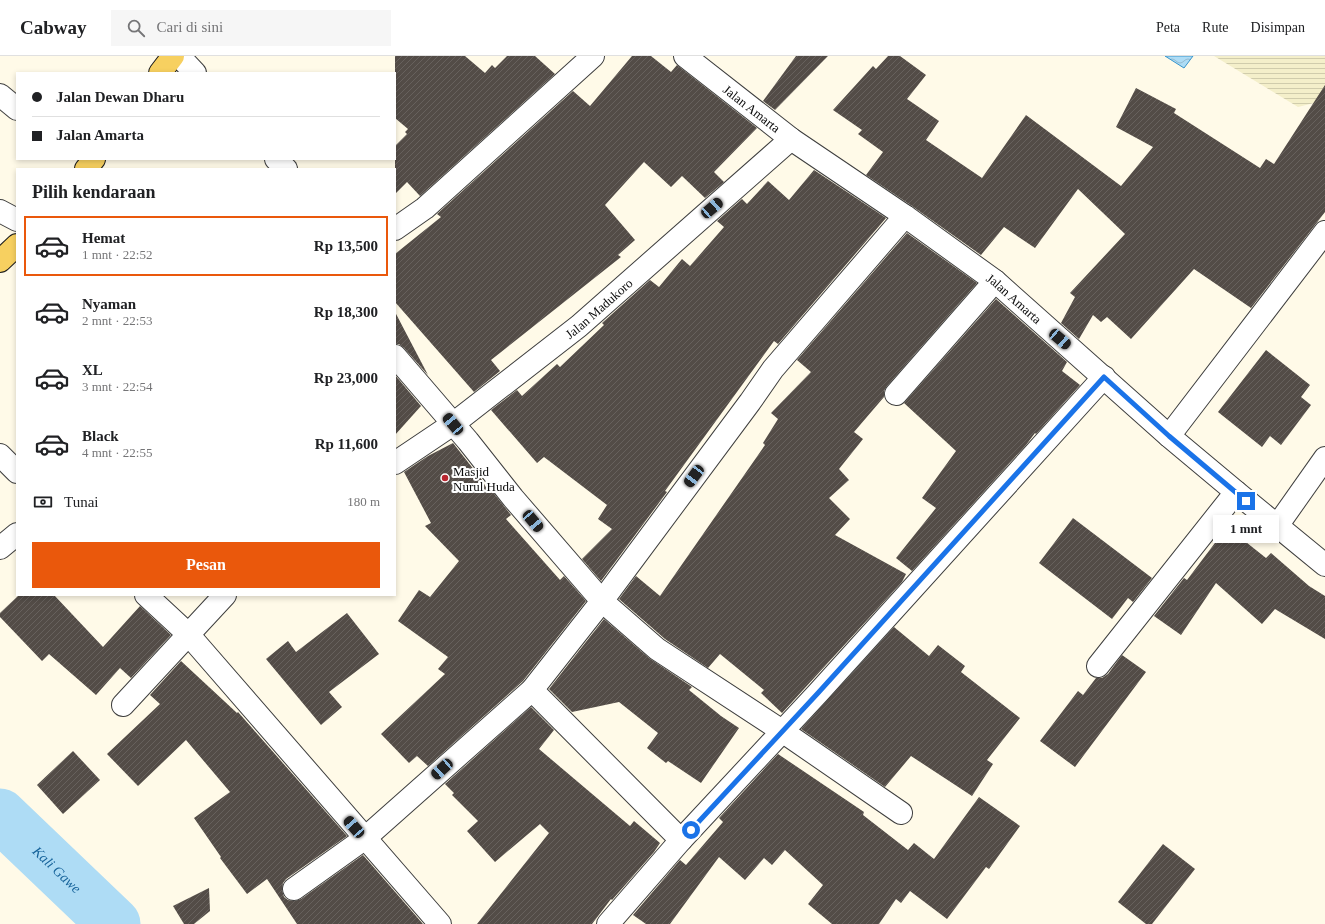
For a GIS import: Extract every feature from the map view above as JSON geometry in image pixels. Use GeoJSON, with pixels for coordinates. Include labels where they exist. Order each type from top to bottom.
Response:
{"type":"FeatureCollection","features":[{"type":"Feature","properties":{"kind":"main road"},"geometry":{"type":"LineString","coordinates":[[161,72],[173,56]]}},
{"type":"Feature","properties":{"kind":"main road"},"geometry":{"type":"LineString","coordinates":[[0,262],[16,246]]}},
{"type":"Feature","properties":{"kind":"street"},"geometry":{"type":"LineString","coordinates":[[178,56],[194,72]]}},
{"type":"Feature","properties":{"kind":"street"},"geometry":{"type":"LineString","coordinates":[[396,228],[425,208],[593,56]]}},
{"type":"Feature","properties":{"kind":"street","name":"Jalan Amarta"},"geometry":{"type":"LineString","coordinates":[[685,56],[791,139],[905,216],[995,281],[1169,436],[1325,565]]}},
{"type":"Feature","properties":{"kind":"street"},"geometry":{"type":"LineString","coordinates":[[0,95],[16,108]]}},
{"type":"Feature","properties":{"kind":"street","name":"Jalan Madukoro"},"geometry":{"type":"LineString","coordinates":[[396,462],[453,424],[579,326],[791,139]]}},
{"type":"Feature","properties":{"kind":"street"},"geometry":{"type":"LineString","coordinates":[[277,160],[285,168]]}},
{"type":"Feature","properties":{"kind":"street"},"geometry":{"type":"LineString","coordinates":[[0,211],[16,219]]}},
{"type":"Feature","properties":{"kind":"street"},"geometry":{"type":"LineString","coordinates":[[294,889],[364,839],[532,690],[602,601],[773,369],[905,216]]}},
{"type":"Feature","properties":{"kind":"street"},"geometry":{"type":"LineString","coordinates":[[1169,436],[1325,232]]}},
{"type":"Feature","properties":{"kind":"street"},"geometry":{"type":"LineString","coordinates":[[896,394],[995,281]]}},
{"type":"Feature","properties":{"kind":"street"},"geometry":{"type":"LineString","coordinates":[[396,357],[468,441],[513,498],[602,601],[657,649],[782,731],[901,813]]}},
{"type":"Feature","properties":{"kind":"street"},"geometry":{"type":"LineString","coordinates":[[608,924],[681,840],[818,693],[1104,377]]}},
{"type":"Feature","properties":{"kind":"street"},"geometry":{"type":"LineString","coordinates":[[0,455],[16,471]]}},
{"type":"Feature","properties":{"kind":"street"},"geometry":{"type":"LineString","coordinates":[[1276,526],[1325,458]]}},
{"type":"Feature","properties":{"kind":"street"},"geometry":{"type":"LineString","coordinates":[[1098,666],[1236,492]]}},
{"type":"Feature","properties":{"kind":"street"},"geometry":{"type":"LineString","coordinates":[[0,548],[16,535]]}},
{"type":"Feature","properties":{"kind":"street"},"geometry":{"type":"LineString","coordinates":[[147,596],[188,634],[364,839],[440,924]]}},
{"type":"Feature","properties":{"kind":"street"},"geometry":{"type":"LineString","coordinates":[[123,705],[223,596]]}},
{"type":"Feature","properties":{"kind":"street"},"geometry":{"type":"LineString","coordinates":[[532,690],[681,840]]}},
{"type":"Feature","properties":{"kind":"shaded area"},"geometry":{"type":"Polygon","coordinates":[[[1214,56],[1325,56],[1325,107],[1314,103],[1298,107],[1214,56]]]}},
{"type":"Feature","properties":{"kind":"water"},"geometry":{"type":"Polygon","coordinates":[[[1165,56],[1193,56],[1184,68],[1165,56]]]}},
{"type":"Feature","properties":{"kind":"building"},"geometry":{"type":"Polygon","coordinates":[[[395,56],[465,56],[485,73],[492,65],[495,68],[507,56],[535,56],[555,74],[420,196],[407,182],[396,193],[396,145],[407,134],[405,132],[408,129],[396,119],[395,56]]]}},
{"type":"Feature","properties":{"kind":"building"},"geometry":{"type":"Polygon","coordinates":[[[632,56],[651,56],[671,72],[677,65],[757,128],[714,172],[724,182],[705,198],[682,176],[671,187],[644,162],[605,205],[635,240],[618,255],[621,257],[491,360],[500,371],[474,392],[396,303],[396,253],[441,217],[437,214],[573,91],[590,106],[632,56]]]}},
{"type":"Feature","properties":{"kind":"building"},"geometry":{"type":"Polygon","coordinates":[[[796,56],[828,56],[775,110],[763,101],[796,56]]]}},
{"type":"Feature","properties":{"kind":"building"},"geometry":{"type":"Polygon","coordinates":[[[888,56],[900,56],[926,75],[907,99],[939,121],[926,140],[982,178],[1026,115],[1121,186],[1153,147],[1116,127],[1136,88],[1176,109],[1174,113],[1260,168],[1266,159],[1274,164],[1325,85],[1325,212],[1251,308],[1194,269],[1131,339],[1107,317],[1101,322],[1093,315],[1079,339],[1061,323],[1075,297],[1070,293],[1125,234],[1078,189],[1035,248],[1004,227],[981,255],[866,175],[883,152],[858,134],[862,130],[833,110],[873,66],[876,69],[888,56]]]}},
{"type":"Feature","properties":{"kind":"building"},"geometry":{"type":"Polygon","coordinates":[[[814,170],[886,218],[778,344],[774,341],[665,491],[667,492],[601,581],[582,559],[612,529],[598,519],[607,505],[544,457],[537,463],[491,410],[517,390],[522,396],[557,364],[560,367],[604,325],[602,323],[650,280],[659,287],[682,259],[690,266],[724,227],[717,221],[742,199],[747,204],[768,181],[789,200],[814,170]]]}},
{"type":"Feature","properties":{"kind":"building"},"geometry":{"type":"Polygon","coordinates":[[[907,233],[977,283],[887,386],[884,391],[884,397],[854,432],[863,439],[839,469],[849,480],[829,498],[850,519],[835,535],[906,574],[902,582],[782,713],[761,693],[764,690],[720,654],[708,668],[665,639],[619,599],[636,576],[660,596],[765,445],[763,443],[778,419],[771,413],[811,372],[797,360],[907,233]]]}},
{"type":"Feature","properties":{"kind":"building"},"geometry":{"type":"Polygon","coordinates":[[[996,299],[1067,362],[1062,371],[1080,385],[1036,434],[1035,433],[1026,445],[912,571],[896,558],[936,508],[922,498],[956,451],[904,403],[996,299]]]}},
{"type":"Feature","properties":{"kind":"building"},"geometry":{"type":"Polygon","coordinates":[[[396,314],[428,375],[404,348],[399,344],[396,344],[396,314]]]}},
{"type":"Feature","properties":{"kind":"building"},"geometry":{"type":"Polygon","coordinates":[[[1266,350],[1310,385],[1301,397],[1311,405],[1281,445],[1270,436],[1262,447],[1218,412],[1266,350]]]}},
{"type":"Feature","properties":{"kind":"building"},"geometry":{"type":"Polygon","coordinates":[[[396,376],[421,406],[396,434],[396,376]]]}},
{"type":"Feature","properties":{"kind":"building"},"geometry":{"type":"Polygon","coordinates":[[[453,443],[482,480],[489,493],[492,491],[511,515],[506,519],[560,580],[564,576],[586,601],[523,681],[428,766],[417,756],[409,763],[381,734],[445,674],[438,669],[448,657],[398,621],[419,590],[430,597],[459,561],[425,526],[431,523],[404,472],[428,456],[453,443]]]}},
{"type":"Feature","properties":{"kind":"building"},"geometry":{"type":"Polygon","coordinates":[[[1073,518],[1152,578],[1133,602],[1128,598],[1112,619],[1039,563],[1073,518]]]}},
{"type":"Feature","properties":{"kind":"building"},"geometry":{"type":"Polygon","coordinates":[[[1227,527],[1266,558],[1271,553],[1309,586],[1325,596],[1325,639],[1275,609],[1262,624],[1216,583],[1181,635],[1154,616],[1184,578],[1187,580],[1227,527]]]}},
{"type":"Feature","properties":{"kind":"building"},"geometry":{"type":"Polygon","coordinates":[[[18,596],[55,596],[103,647],[140,606],[171,635],[131,678],[120,668],[96,695],[49,654],[42,661],[0,617],[0,613],[18,596]]]}},
{"type":"Feature","properties":{"kind":"building"},"geometry":{"type":"Polygon","coordinates":[[[347,613],[379,654],[329,692],[342,707],[321,725],[266,659],[288,641],[296,652],[347,613]]]}},
{"type":"Feature","properties":{"kind":"building"},"geometry":{"type":"Polygon","coordinates":[[[604,619],[649,658],[692,687],[689,690],[721,716],[739,728],[701,783],[668,761],[666,763],[647,748],[658,733],[619,702],[572,712],[549,689],[604,619]]]}},
{"type":"Feature","properties":{"kind":"building"},"geometry":{"type":"Polygon","coordinates":[[[894,627],[929,656],[938,645],[965,666],[961,672],[1020,718],[987,760],[993,764],[972,796],[911,756],[885,787],[801,729],[894,627]]]}},
{"type":"Feature","properties":{"kind":"building"},"geometry":{"type":"Polygon","coordinates":[[[1122,655],[1146,672],[1075,767],[1040,741],[1078,691],[1083,695],[1096,678],[1102,678],[1108,674],[1122,655]]]}},
{"type":"Feature","properties":{"kind":"building"},"geometry":{"type":"Polygon","coordinates":[[[181,661],[237,713],[238,712],[347,836],[286,879],[283,883],[282,890],[284,897],[288,900],[295,901],[301,899],[363,855],[423,924],[297,924],[267,879],[247,894],[220,858],[221,857],[194,818],[230,792],[186,740],[138,786],[107,754],[160,704],[150,695],[181,661]]]}},
{"type":"Feature","properties":{"kind":"building"},"geometry":{"type":"Polygon","coordinates":[[[531,707],[554,730],[539,749],[630,826],[634,821],[660,843],[654,852],[612,900],[611,899],[592,924],[477,924],[549,833],[540,824],[495,862],[467,831],[478,821],[452,795],[454,793],[445,784],[531,707]]]}},
{"type":"Feature","properties":{"kind":"building"},"geometry":{"type":"Polygon","coordinates":[[[73,751],[100,780],[63,814],[37,785],[73,751]]]}},
{"type":"Feature","properties":{"kind":"building"},"geometry":{"type":"Polygon","coordinates":[[[778,754],[864,812],[863,815],[908,850],[914,843],[934,859],[979,797],[1020,826],[989,869],[986,867],[947,919],[910,891],[901,903],[896,899],[879,924],[832,924],[808,904],[823,885],[785,850],[772,865],[764,858],[745,880],[719,857],[670,924],[646,924],[633,915],[680,860],[686,865],[723,822],[719,818],[778,754]]]}},
{"type":"Feature","properties":{"kind":"building"},"geometry":{"type":"Polygon","coordinates":[[[1163,844],[1195,869],[1152,924],[1146,924],[1118,902],[1163,844]]]}},
{"type":"Feature","properties":{"kind":"building"},"geometry":{"type":"Polygon","coordinates":[[[209,888],[210,911],[194,924],[184,924],[173,906],[209,888]]]}},
{"type":"Feature","properties":{"kind":"waterway","name":"Kali Gawe"},"geometry":{"type":"LineString","coordinates":[[0,815],[114,924]]}},
{"type":"Feature","properties":{"kind":"place","name":"Masjid Nurul Huda"},"geometry":{"type":"Point","coordinates":[445,478]}},
{"type":"Feature","properties":{"kind":"route"},"geometry":{"type":"LineString","coordinates":[[691,830],[818,693],[1016,472],[1104,377],[1169,436],[1246,501]]}}]}
